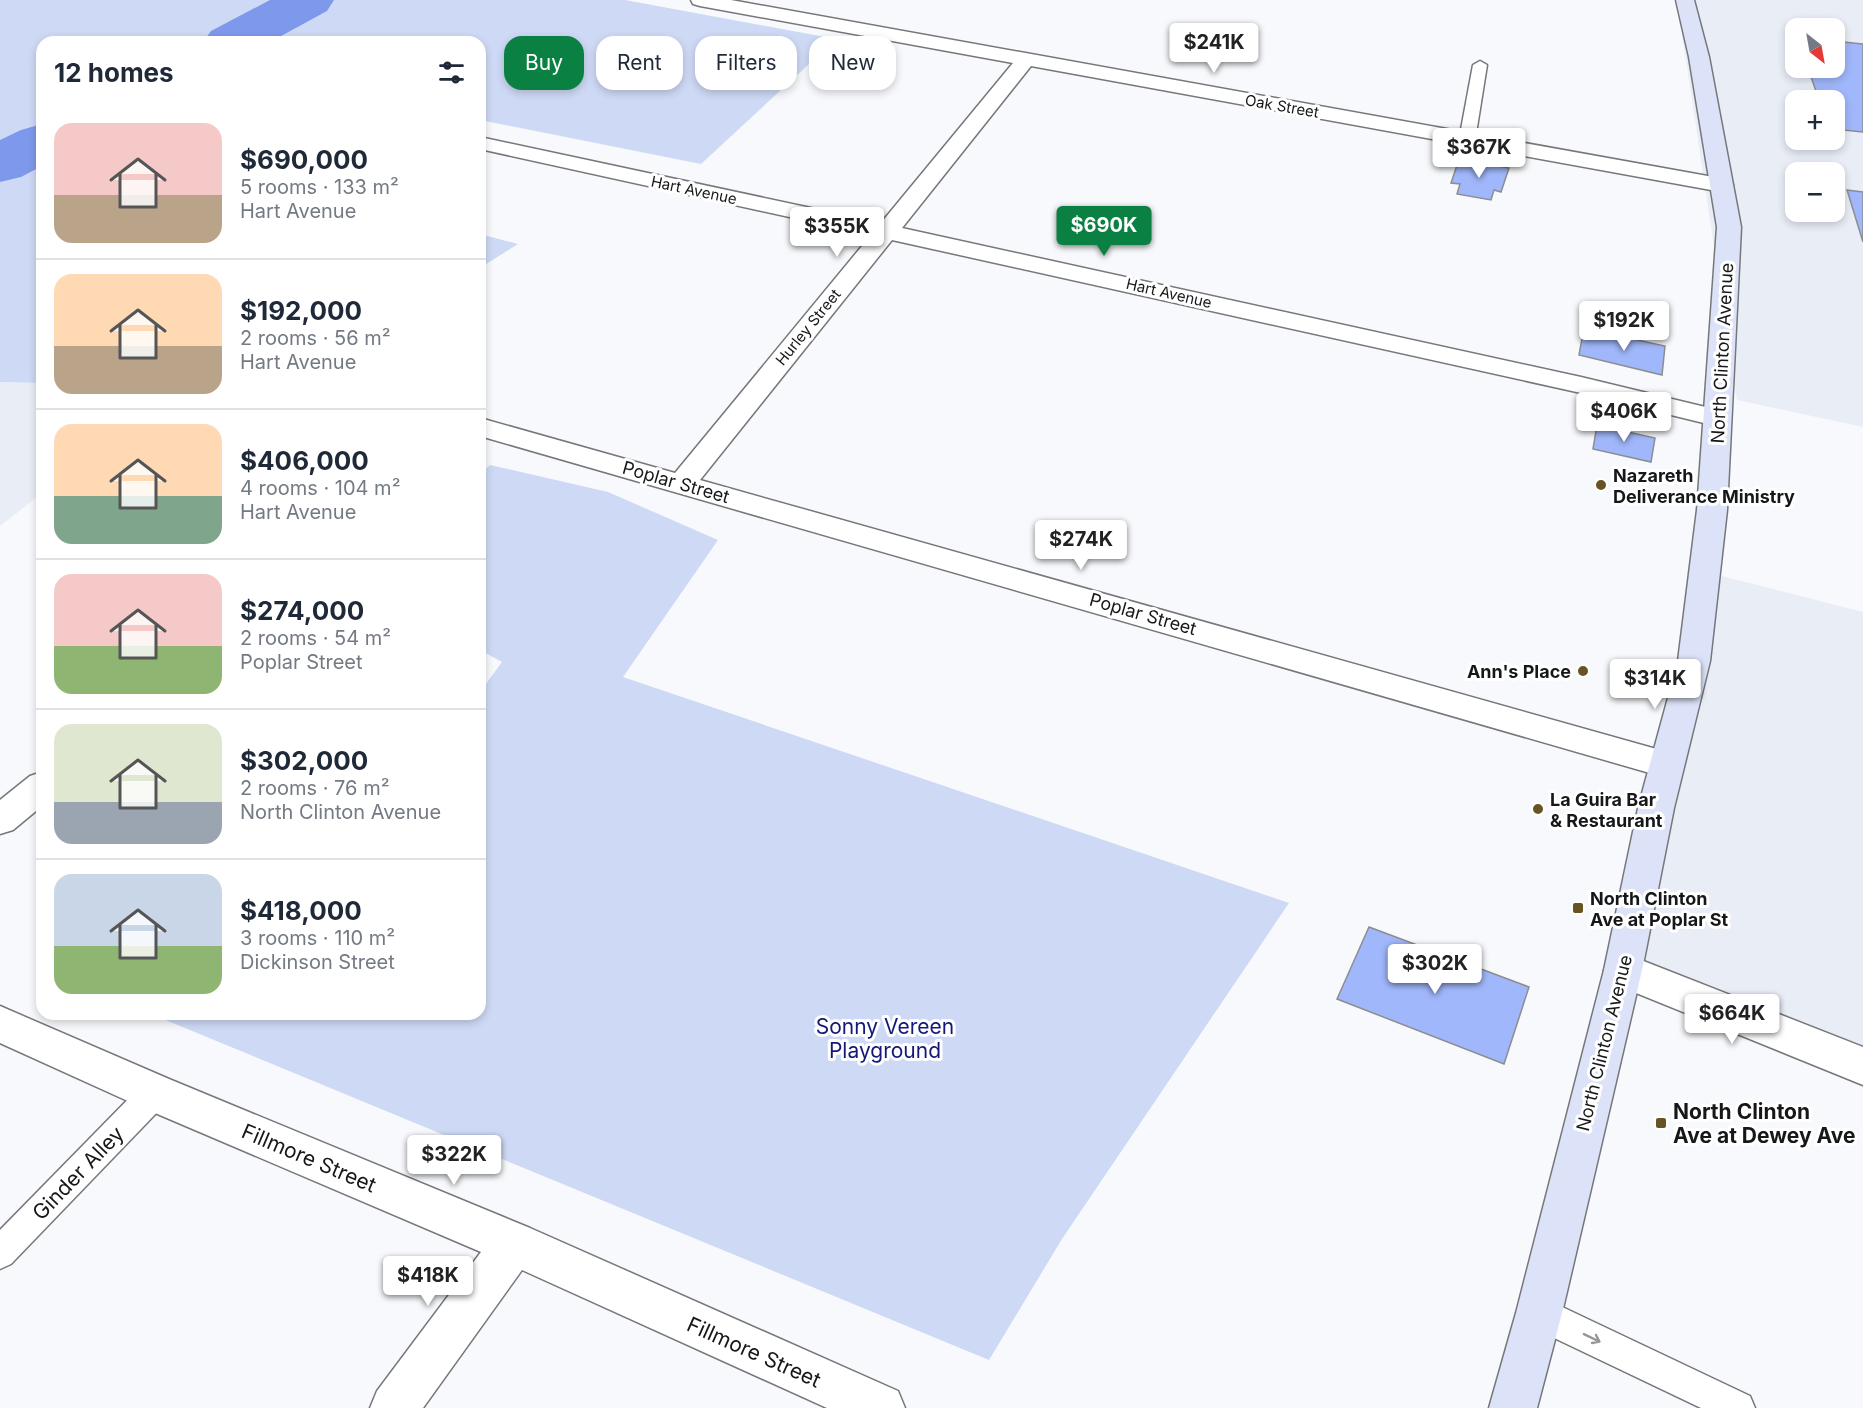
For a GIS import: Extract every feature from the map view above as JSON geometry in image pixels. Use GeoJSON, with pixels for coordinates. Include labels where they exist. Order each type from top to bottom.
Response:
{"type":"FeatureCollection","features":[{"type":"Feature","properties":{"kind":"street","name":"Oak Street"},"geometry":{"type":"LineString","coordinates":[[700,0],[1722,185]]}},
{"type":"Feature","properties":{"kind":"street","name":"North Clinton Avenue"},"geometry":{"type":"LineString","coordinates":[[1513,1408],[1539,1313],[1623,970],[1656,807],[1694,661],[1716,472],[1716,418],[1729,227],[1685,0]]}},
{"type":"Feature","properties":{"kind":"street","name":"Hurley Street"},"geometry":{"type":"LineString","coordinates":[[682,484],[1026,59]]}},
{"type":"Feature","properties":{"kind":"street","name":"Hart Avenue"},"geometry":{"type":"LineString","coordinates":[[486,143],[1558,380],[1716,418]]}},
{"type":"Feature","properties":{"kind":"street","name":"Poplar Street"},"geometry":{"type":"LineString","coordinates":[[486,430],[1667,765]]}},
{"type":"Feature","properties":{"kind":"street"},"geometry":{"type":"LineString","coordinates":[[0,820],[36,791]]}},
{"type":"Feature","properties":{"kind":"street"},"geometry":{"type":"LineString","coordinates":[[1623,970],[1863,1066]]}},
{"type":"Feature","properties":{"kind":"street","name":"Fillmore Street"},"geometry":{"type":"LineString","coordinates":[[0,1024],[155,1093],[514,1244],[881,1408]]}},
{"type":"Feature","properties":{"kind":"street"},"geometry":{"type":"LineString","coordinates":[[394,1408],[514,1244]]}},
{"type":"Feature","properties":{"kind":"lane"},"geometry":{"type":"LineString","coordinates":[[1467,140],[1480,65]]}},
{"type":"Feature","properties":{"kind":"lane","name":"Ginder Alley"},"geometry":{"type":"LineString","coordinates":[[0,1252],[155,1093]]}},
{"type":"Feature","properties":{"kind":"lane"},"geometry":{"type":"LineString","coordinates":[[1539,1313],[1737,1408]]}},
{"type":"Feature","properties":{"kind":"shaded area"},"geometry":{"type":"Polygon","coordinates":[[[1677,0],[1863,0],[1863,427],[1737,400],[1677,0]]]}},
{"type":"Feature","properties":{"kind":"shaded area"},"geometry":{"type":"Polygon","coordinates":[[[0,382],[36,383],[36,498],[0,526],[0,382]]]}},
{"type":"Feature","properties":{"kind":"shaded area"},"geometry":{"type":"Polygon","coordinates":[[[1718,575],[1863,612],[1863,1062],[1634,973],[1718,575]]]}},
{"type":"Feature","properties":{"kind":"green space"},"geometry":{"type":"Polygon","coordinates":[[[0,0],[625,0],[820,36],[809,36],[809,64],[797,75],[797,36],[695,36],[695,90],[781,90],[701,164],[486,121],[486,36],[36,36],[36,383],[0,382],[0,0]]]}},
{"type":"Feature","properties":{"kind":"green space"},"geometry":{"type":"Polygon","coordinates":[[[486,236],[518,244],[486,264],[486,236]]]}},
{"type":"Feature","properties":{"kind":"green space","name":"Sonny Vereen Playground"},"geometry":{"type":"Polygon","coordinates":[[[490,465],[608,492],[718,540],[623,677],[1289,903],[1062,1239],[989,1360],[166,1020],[486,1020],[486,684],[502,662],[486,653],[486,469],[490,465]]]}},
{"type":"Feature","properties":{"kind":"building"},"geometry":{"type":"Polygon","coordinates":[[[1845,42],[1863,44],[1863,132],[1845,130],[1845,90],[1816,90],[1811,78],[1845,78],[1845,42]]]}},
{"type":"Feature","properties":{"kind":"building"},"geometry":{"type":"Polygon","coordinates":[[[1459,159],[1509,168],[1501,192],[1494,190],[1491,200],[1457,194],[1460,184],[1451,183],[1459,159]]]}},
{"type":"Feature","properties":{"kind":"building"},"geometry":{"type":"Polygon","coordinates":[[[1847,190],[1863,192],[1863,242],[1847,190]]]}},
{"type":"Feature","properties":{"kind":"building"},"geometry":{"type":"Polygon","coordinates":[[[1583,333],[1604,337],[1605,333],[1665,346],[1662,375],[1579,355],[1583,333]]]}},
{"type":"Feature","properties":{"kind":"building"},"geometry":{"type":"Polygon","coordinates":[[[1597,425],[1655,438],[1651,462],[1593,449],[1597,425]]]}},
{"type":"Feature","properties":{"kind":"building"},"geometry":{"type":"Polygon","coordinates":[[[1369,927],[1529,987],[1504,1064],[1337,999],[1369,927]]]}},
{"type":"Feature","properties":{"kind":"waterway"},"geometry":{"type":"LineString","coordinates":[[241,36],[309,0]]}},
{"type":"Feature","properties":{"kind":"waterway"},"geometry":{"type":"LineString","coordinates":[[0,164],[36,145]]}},
{"type":"Feature","properties":{"kind":"place","name":"Nazareth Deliverance Ministry"},"geometry":{"type":"Point","coordinates":[1601,485]}},
{"type":"Feature","properties":{"kind":"place","name":"Ann's Place"},"geometry":{"type":"Point","coordinates":[1583,671]}},
{"type":"Feature","properties":{"kind":"place","name":"La Guira Bar & Restaurant"},"geometry":{"type":"Point","coordinates":[1538,809]}},
{"type":"Feature","properties":{"kind":"place","name":"North Clinton Ave at Poplar St"},"geometry":{"type":"Point","coordinates":[1578,908]}},
{"type":"Feature","properties":{"kind":"place","name":"North Clinton Ave at Dewey Ave"},"geometry":{"type":"Point","coordinates":[1661,1123]}}]}
